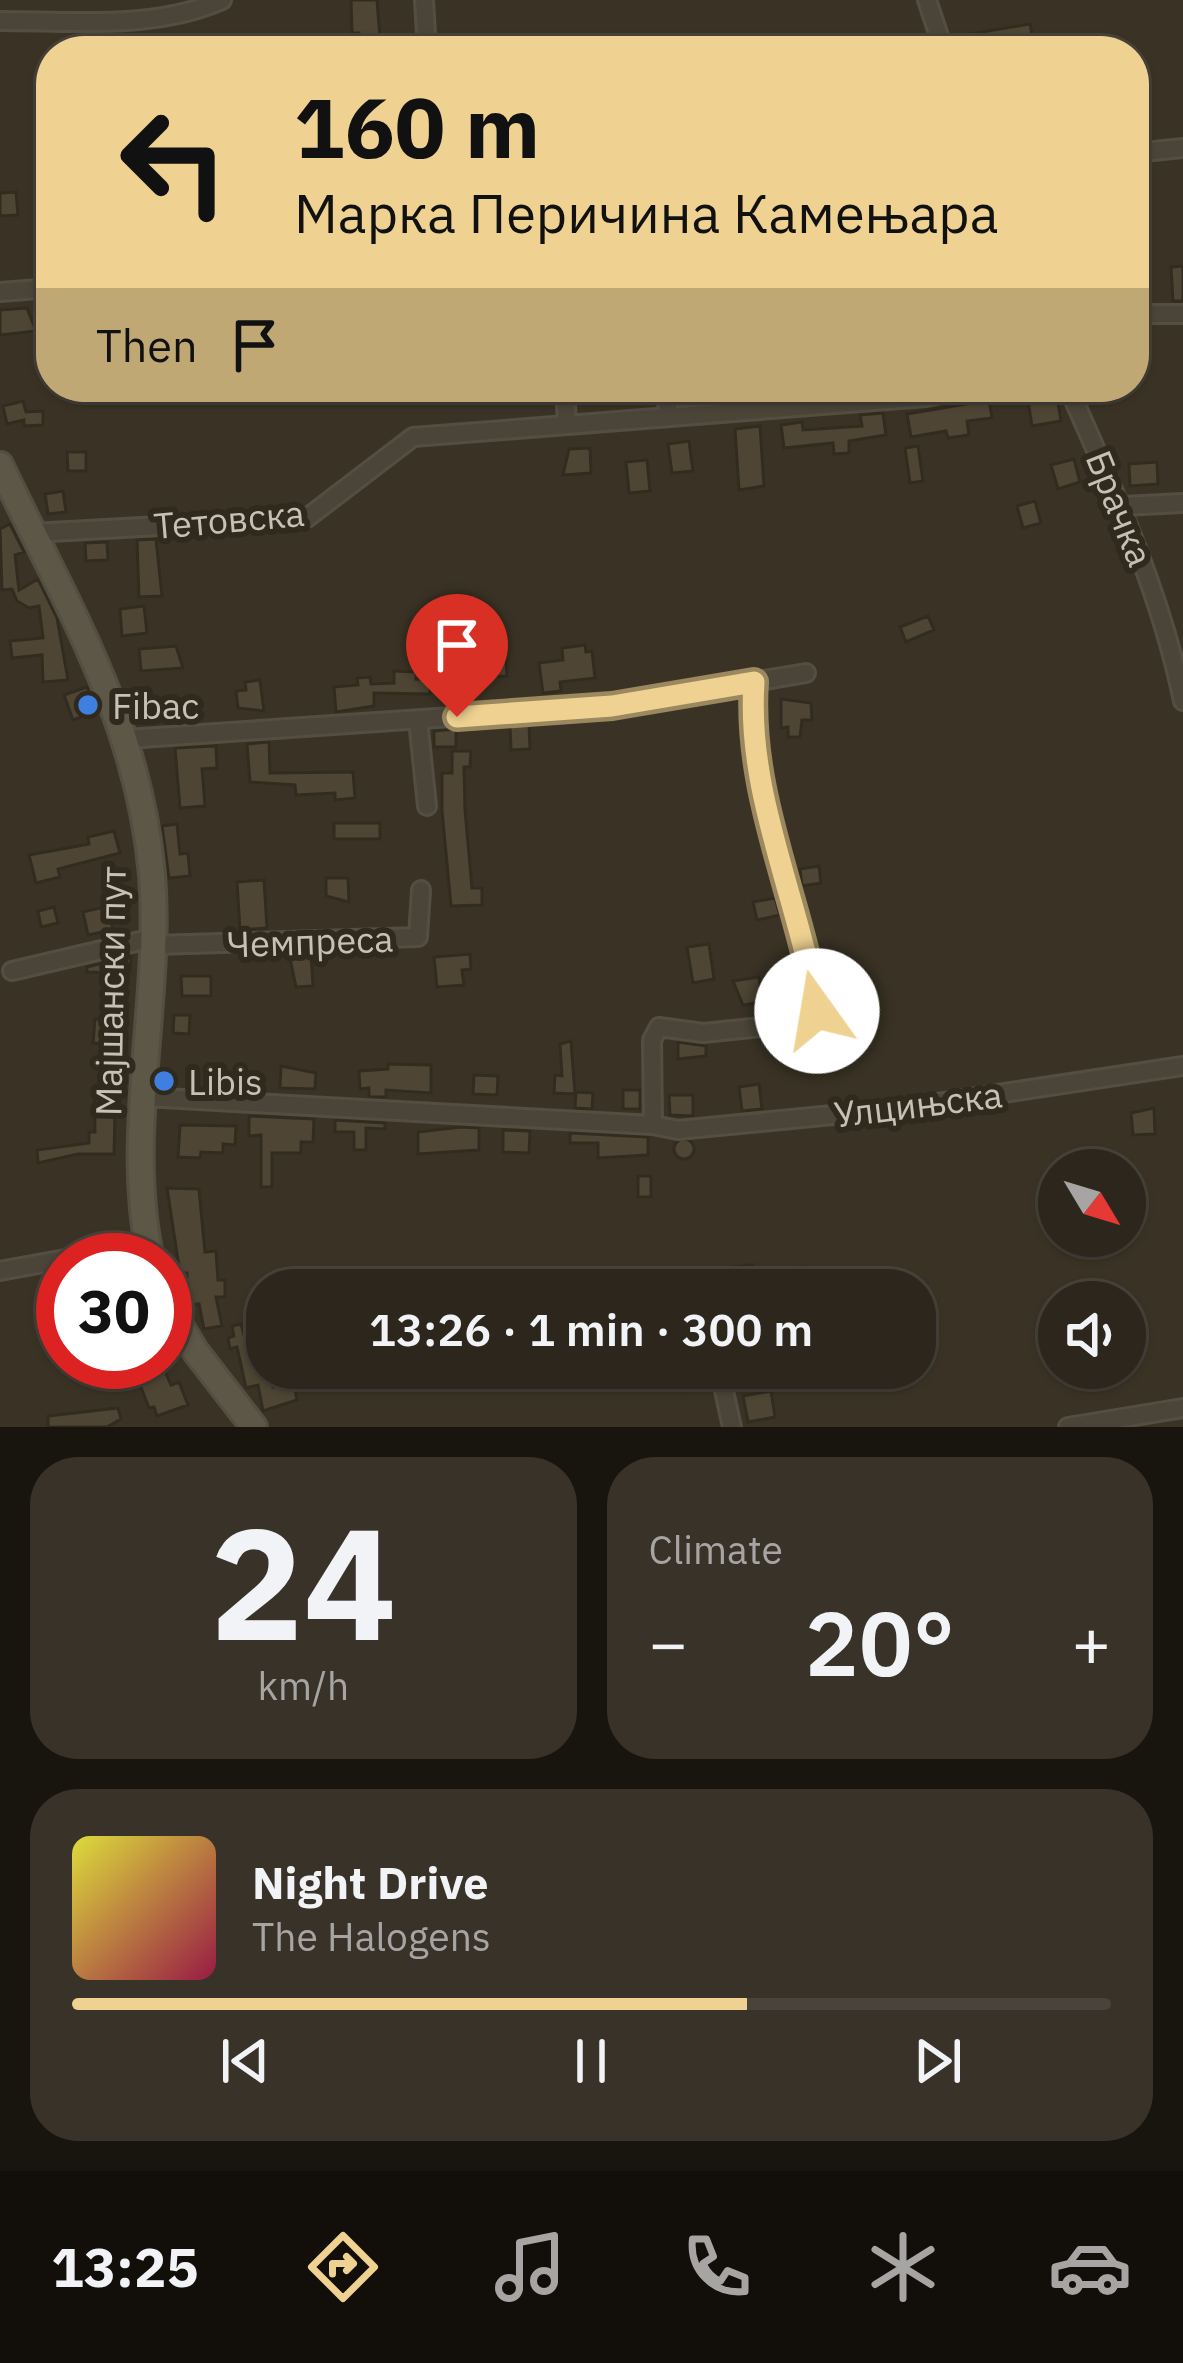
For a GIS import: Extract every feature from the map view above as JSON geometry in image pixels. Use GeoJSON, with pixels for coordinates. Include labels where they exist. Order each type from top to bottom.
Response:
{"type":"FeatureCollection","features":[{"type":"Feature","properties":{"kind":"street"},"geometry":{"type":"LineString","coordinates":[[0,21],[124,20],[197,11],[221,0]]}},
{"type":"Feature","properties":{"kind":"street"},"geometry":{"type":"LineString","coordinates":[[424,0],[426,36]]}},
{"type":"Feature","properties":{"kind":"street"},"geometry":{"type":"LineString","coordinates":[[927,0],[939,36]]}},
{"type":"Feature","properties":{"kind":"street"},"geometry":{"type":"LineString","coordinates":[[1149,151],[1183,148]]}},
{"type":"Feature","properties":{"kind":"street"},"geometry":{"type":"LineString","coordinates":[[0,292],[36,289]]}},
{"type":"Feature","properties":{"kind":"street"},"geometry":{"type":"LineString","coordinates":[[1149,314],[1183,314]]}},
{"type":"Feature","properties":{"kind":"street"},"geometry":{"type":"LineString","coordinates":[[566,402],[567,424]]}},
{"type":"Feature","properties":{"kind":"street"},"geometry":{"type":"LineString","coordinates":[[667,402],[669,415]]}},
{"type":"Feature","properties":{"kind":"street","name":"Тетовска"},"geometry":{"type":"LineString","coordinates":[[32,533],[307,518],[413,436],[855,402]]}},
{"type":"Feature","properties":{"kind":"street","name":"Брачка"},"geometry":{"type":"LineString","coordinates":[[1076,402],[1124,506],[1171,641],[1183,700]]}},
{"type":"Feature","properties":{"kind":"street","name":"Мајшански пут"},"geometry":{"type":"LineString","coordinates":[[0,465],[107,683],[142,801],[154,942],[146,1097],[149,1233]]}},
{"type":"Feature","properties":{"kind":"street"},"geometry":{"type":"LineString","coordinates":[[1124,506],[1183,503]]}},
{"type":"Feature","properties":{"kind":"street"},"geometry":{"type":"LineString","coordinates":[[127,739],[612,706],[806,673]]}},
{"type":"Feature","properties":{"kind":"street"},"geometry":{"type":"LineString","coordinates":[[653,1125],[652,1040],[658,1027],[704,1033],[799,1025],[810,1022],[817,1011],[762,795],[751,727],[754,682]]}},
{"type":"Feature","properties":{"kind":"street"},"geometry":{"type":"LineString","coordinates":[[418,719],[428,806]]}},
{"type":"Feature","properties":{"kind":"street","name":"Чемпреса"},"geometry":{"type":"LineString","coordinates":[[154,942],[418,938],[421,890]]}},
{"type":"Feature","properties":{"kind":"street"},"geometry":{"type":"LineString","coordinates":[[12,971],[154,942]]}},
{"type":"Feature","properties":{"kind":"street","name":"Улцињска"},"geometry":{"type":"LineString","coordinates":[[146,1097],[678,1130],[904,1108],[1183,1066]]}},
{"type":"Feature","properties":{"kind":"street"},"geometry":{"type":"LineString","coordinates":[[0,1271],[36,1266]]}},
{"type":"Feature","properties":{"kind":"street"},"geometry":{"type":"LineString","coordinates":[[192,1345],[254,1427]]}},
{"type":"Feature","properties":{"kind":"street"},"geometry":{"type":"LineString","coordinates":[[724,1389],[732,1427]]}},
{"type":"Feature","properties":{"kind":"street"},"geometry":{"type":"LineString","coordinates":[[1068,1427],[1183,1408]]}},
{"type":"Feature","properties":{"kind":"building"},"geometry":{"type":"Polygon","coordinates":[[[351,0],[377,0],[380,36],[352,33],[351,0]]]}},
{"type":"Feature","properties":{"kind":"building"},"geometry":{"type":"Polygon","coordinates":[[[1030,24],[1032,36],[964,36],[1030,24]]]}},
{"type":"Feature","properties":{"kind":"building"},"geometry":{"type":"Polygon","coordinates":[[[16,192],[18,215],[0,216],[0,193],[16,192]]]}},
{"type":"Feature","properties":{"kind":"building"},"geometry":{"type":"Polygon","coordinates":[[[1183,266],[1183,301],[1173,301],[1171,267],[1183,266]]]}},
{"type":"Feature","properties":{"kind":"building"},"geometry":{"type":"Polygon","coordinates":[[[27,308],[36,331],[0,335],[0,310],[27,308]]]}},
{"type":"Feature","properties":{"kind":"building"},"geometry":{"type":"Polygon","coordinates":[[[23,401],[26,412],[43,411],[43,425],[24,426],[24,420],[7,424],[3,406],[23,401]]]}},
{"type":"Feature","properties":{"kind":"building"},"geometry":{"type":"Polygon","coordinates":[[[989,402],[992,418],[967,421],[969,435],[948,438],[946,431],[911,437],[907,414],[989,402]]]}},
{"type":"Feature","properties":{"kind":"building"},"geometry":{"type":"Polygon","coordinates":[[[1028,402],[1058,402],[1061,421],[1032,426],[1028,402]]]}},
{"type":"Feature","properties":{"kind":"building"},"geometry":{"type":"Polygon","coordinates":[[[883,413],[886,435],[849,441],[849,453],[834,454],[833,443],[784,448],[781,425],[802,422],[803,430],[862,426],[860,415],[883,413]]]}},
{"type":"Feature","properties":{"kind":"building"},"geometry":{"type":"Polygon","coordinates":[[[760,426],[764,486],[739,490],[735,429],[760,426]]]}},
{"type":"Feature","properties":{"kind":"building"},"geometry":{"type":"Polygon","coordinates":[[[689,441],[693,471],[672,473],[668,444],[689,441]]]}},
{"type":"Feature","properties":{"kind":"building"},"geometry":{"type":"Polygon","coordinates":[[[918,446],[923,481],[910,483],[905,448],[918,446]]]}},
{"type":"Feature","properties":{"kind":"building"},"geometry":{"type":"Polygon","coordinates":[[[590,448],[591,473],[563,475],[569,449],[590,448]]]}},
{"type":"Feature","properties":{"kind":"building"},"geometry":{"type":"Polygon","coordinates":[[[67,452],[86,452],[86,471],[68,471],[67,452]]]}},
{"type":"Feature","properties":{"kind":"building"},"geometry":{"type":"Polygon","coordinates":[[[1074,459],[1080,482],[1058,489],[1051,465],[1074,459]]]}},
{"type":"Feature","properties":{"kind":"building"},"geometry":{"type":"Polygon","coordinates":[[[647,460],[650,491],[629,493],[626,462],[647,460]]]}},
{"type":"Feature","properties":{"kind":"building"},"geometry":{"type":"Polygon","coordinates":[[[1157,462],[1158,484],[1130,486],[1129,464],[1157,462]]]}},
{"type":"Feature","properties":{"kind":"building"},"geometry":{"type":"Polygon","coordinates":[[[63,491],[66,512],[48,514],[45,494],[63,491]]]}},
{"type":"Feature","properties":{"kind":"building"},"geometry":{"type":"Polygon","coordinates":[[[1035,501],[1041,523],[1023,528],[1017,506],[1035,501]]]}},
{"type":"Feature","properties":{"kind":"building"},"geometry":{"type":"Polygon","coordinates":[[[10,524],[24,552],[15,555],[19,590],[38,579],[57,618],[68,680],[43,682],[42,655],[12,658],[10,641],[43,638],[39,606],[29,608],[17,601],[12,589],[2,590],[0,529],[10,524]]]}},
{"type":"Feature","properties":{"kind":"building"},"geometry":{"type":"Polygon","coordinates":[[[156,539],[162,596],[139,597],[137,540],[156,539]]]}},
{"type":"Feature","properties":{"kind":"building"},"geometry":{"type":"Polygon","coordinates":[[[107,542],[108,560],[86,561],[85,543],[107,542]]]}},
{"type":"Feature","properties":{"kind":"building"},"geometry":{"type":"Polygon","coordinates":[[[144,606],[147,633],[122,636],[120,609],[144,606]]]}},
{"type":"Feature","properties":{"kind":"building"},"geometry":{"type":"Polygon","coordinates":[[[928,616],[934,630],[906,642],[900,627],[928,616]]]}},
{"type":"Feature","properties":{"kind":"building"},"geometry":{"type":"Polygon","coordinates":[[[505,644],[507,676],[485,677],[483,646],[505,644]]]}},
{"type":"Feature","properties":{"kind":"building"},"geometry":{"type":"Polygon","coordinates":[[[585,645],[586,652],[592,651],[595,678],[560,682],[561,691],[543,693],[539,663],[563,660],[562,648],[585,645]]]}},
{"type":"Feature","properties":{"kind":"building"},"geometry":{"type":"Polygon","coordinates":[[[176,646],[183,668],[141,671],[139,649],[176,646]]]}},
{"type":"Feature","properties":{"kind":"building"},"geometry":{"type":"Polygon","coordinates":[[[394,671],[416,672],[416,679],[430,680],[430,694],[374,693],[374,706],[336,712],[334,687],[358,685],[357,678],[370,677],[371,684],[394,683],[394,671]]]}},
{"type":"Feature","properties":{"kind":"building"},"geometry":{"type":"Polygon","coordinates":[[[260,680],[264,711],[238,708],[236,691],[246,690],[245,682],[260,680]]]}},
{"type":"Feature","properties":{"kind":"building"},"geometry":{"type":"Polygon","coordinates":[[[87,687],[97,711],[73,720],[64,695],[87,687]]]}},
{"type":"Feature","properties":{"kind":"building"},"geometry":{"type":"Polygon","coordinates":[[[195,699],[196,715],[175,717],[174,700],[195,699]]]}},
{"type":"Feature","properties":{"kind":"building"},"geometry":{"type":"Polygon","coordinates":[[[781,699],[811,703],[812,720],[802,720],[800,737],[788,737],[788,727],[781,728],[781,699]]]}},
{"type":"Feature","properties":{"kind":"building"},"geometry":{"type":"Polygon","coordinates":[[[529,724],[530,749],[511,750],[510,726],[529,724]]]}},
{"type":"Feature","properties":{"kind":"building"},"geometry":{"type":"Polygon","coordinates":[[[456,729],[456,747],[434,747],[434,731],[456,729]]]}},
{"type":"Feature","properties":{"kind":"building"},"geometry":{"type":"Polygon","coordinates":[[[269,742],[270,773],[353,772],[355,798],[335,800],[335,793],[296,795],[295,785],[250,782],[247,744],[269,742]]]}},
{"type":"Feature","properties":{"kind":"building"},"geometry":{"type":"Polygon","coordinates":[[[216,746],[217,768],[202,769],[205,806],[180,808],[175,748],[216,746]]]}},
{"type":"Feature","properties":{"kind":"building"},"geometry":{"type":"Polygon","coordinates":[[[452,751],[471,751],[470,767],[464,767],[465,810],[472,888],[482,888],[482,905],[451,906],[442,773],[452,773],[452,751]]]}},
{"type":"Feature","properties":{"kind":"building"},"geometry":{"type":"Polygon","coordinates":[[[334,823],[380,823],[380,839],[334,839],[334,823]]]}},
{"type":"Feature","properties":{"kind":"building"},"geometry":{"type":"Polygon","coordinates":[[[177,824],[180,854],[188,853],[190,876],[169,878],[162,826],[177,824]]]}},
{"type":"Feature","properties":{"kind":"building"},"geometry":{"type":"Polygon","coordinates":[[[114,831],[120,853],[58,869],[60,877],[36,883],[29,855],[89,844],[88,837],[114,831]]]}},
{"type":"Feature","properties":{"kind":"building"},"geometry":{"type":"Polygon","coordinates":[[[819,866],[821,883],[802,886],[800,869],[819,866]]]}},
{"type":"Feature","properties":{"kind":"building"},"geometry":{"type":"Polygon","coordinates":[[[326,878],[348,878],[349,902],[326,896],[326,878]]]}},
{"type":"Feature","properties":{"kind":"building"},"geometry":{"type":"Polygon","coordinates":[[[264,880],[267,928],[240,930],[237,882],[264,880]]]}},
{"type":"Feature","properties":{"kind":"building"},"geometry":{"type":"Polygon","coordinates":[[[775,898],[780,915],[757,920],[753,902],[775,898]]]}},
{"type":"Feature","properties":{"kind":"building"},"geometry":{"type":"Polygon","coordinates":[[[108,906],[113,930],[88,935],[83,912],[108,906]]]}},
{"type":"Feature","properties":{"kind":"building"},"geometry":{"type":"Polygon","coordinates":[[[54,907],[58,923],[41,927],[38,911],[54,907]]]}},
{"type":"Feature","properties":{"kind":"building"},"geometry":{"type":"Polygon","coordinates":[[[709,944],[714,979],[693,983],[687,947],[709,944]]]}},
{"type":"Feature","properties":{"kind":"building"},"geometry":{"type":"Polygon","coordinates":[[[311,953],[313,986],[296,987],[289,954],[311,953]]]}},
{"type":"Feature","properties":{"kind":"building"},"geometry":{"type":"Polygon","coordinates":[[[470,954],[471,969],[462,970],[464,985],[437,987],[434,957],[470,954]]]}},
{"type":"Feature","properties":{"kind":"building"},"geometry":{"type":"Polygon","coordinates":[[[131,956],[130,973],[87,972],[87,967],[131,956]]]}},
{"type":"Feature","properties":{"kind":"building"},"geometry":{"type":"Polygon","coordinates":[[[181,976],[211,976],[211,996],[182,996],[181,976]]]}},
{"type":"Feature","properties":{"kind":"building"},"geometry":{"type":"Polygon","coordinates":[[[759,977],[762,1002],[743,1005],[733,981],[759,977]]]}},
{"type":"Feature","properties":{"kind":"building"},"geometry":{"type":"Polygon","coordinates":[[[174,1015],[190,1015],[189,1034],[173,1033],[174,1015]]]}},
{"type":"Feature","properties":{"kind":"building"},"geometry":{"type":"Polygon","coordinates":[[[95,1019],[121,1021],[119,1045],[93,1043],[95,1019]]]}},
{"type":"Feature","properties":{"kind":"building"},"geometry":{"type":"Polygon","coordinates":[[[571,1041],[575,1094],[554,1093],[555,1075],[562,1076],[560,1044],[571,1041]]]}},
{"type":"Feature","properties":{"kind":"building"},"geometry":{"type":"Polygon","coordinates":[[[678,1042],[706,1046],[706,1056],[678,1059],[678,1042]]]}},
{"type":"Feature","properties":{"kind":"building"},"geometry":{"type":"Polygon","coordinates":[[[388,1064],[431,1065],[431,1093],[386,1090],[386,1097],[369,1097],[369,1088],[360,1089],[359,1071],[388,1069],[388,1064]]]}},
{"type":"Feature","properties":{"kind":"building"},"geometry":{"type":"Polygon","coordinates":[[[281,1066],[316,1073],[315,1089],[280,1088],[281,1066]]]}},
{"type":"Feature","properties":{"kind":"building"},"geometry":{"type":"Polygon","coordinates":[[[116,1068],[114,1154],[78,1154],[38,1163],[37,1150],[89,1143],[89,1132],[95,1132],[94,1086],[103,1086],[102,1069],[116,1068]]]}},
{"type":"Feature","properties":{"kind":"building"},"geometry":{"type":"Polygon","coordinates":[[[474,1075],[498,1076],[497,1095],[473,1094],[474,1075]]]}},
{"type":"Feature","properties":{"kind":"building"},"geometry":{"type":"Polygon","coordinates":[[[759,1084],[762,1109],[742,1111],[739,1087],[759,1084]]]}},
{"type":"Feature","properties":{"kind":"building"},"geometry":{"type":"Polygon","coordinates":[[[623,1090],[640,1090],[640,1109],[623,1109],[623,1090]]]}},
{"type":"Feature","properties":{"kind":"building"},"geometry":{"type":"Polygon","coordinates":[[[576,1092],[593,1093],[592,1109],[575,1108],[576,1092]]]}},
{"type":"Feature","properties":{"kind":"building"},"geometry":{"type":"Polygon","coordinates":[[[669,1095],[693,1095],[693,1116],[670,1115],[669,1095]]]}},
{"type":"Feature","properties":{"kind":"building"},"geometry":{"type":"Polygon","coordinates":[[[1154,1108],[1155,1134],[1133,1135],[1131,1113],[1154,1108]]]}},
{"type":"Feature","properties":{"kind":"building"},"geometry":{"type":"Polygon","coordinates":[[[249,1116],[314,1119],[313,1142],[301,1142],[301,1153],[272,1153],[272,1187],[261,1187],[261,1135],[249,1136],[249,1116]]]}},
{"type":"Feature","properties":{"kind":"building"},"geometry":{"type":"Polygon","coordinates":[[[335,1120],[385,1123],[385,1129],[366,1128],[366,1150],[354,1150],[354,1132],[335,1132],[335,1120]]]}},
{"type":"Feature","properties":{"kind":"building"},"geometry":{"type":"Polygon","coordinates":[[[180,1125],[236,1126],[235,1145],[223,1144],[223,1153],[201,1152],[200,1158],[178,1157],[180,1125]]]}},
{"type":"Feature","properties":{"kind":"building"},"geometry":{"type":"Polygon","coordinates":[[[479,1128],[479,1150],[418,1154],[418,1132],[479,1128]]]}},
{"type":"Feature","properties":{"kind":"building"},"geometry":{"type":"Polygon","coordinates":[[[503,1130],[530,1131],[529,1153],[503,1152],[503,1130]]]}},
{"type":"Feature","properties":{"kind":"building"},"geometry":{"type":"Polygon","coordinates":[[[570,1133],[648,1137],[648,1155],[598,1158],[598,1143],[570,1143],[570,1133]]]}},
{"type":"Feature","properties":{"kind":"building"},"geometry":{"type":"Polygon","coordinates":[[[684,1139],[694,1149],[684,1159],[674,1149],[684,1139]]]}},
{"type":"Feature","properties":{"kind":"building"},"geometry":{"type":"Polygon","coordinates":[[[638,1176],[651,1176],[651,1197],[638,1197],[638,1176]]]}},
{"type":"Feature","properties":{"kind":"building"},"geometry":{"type":"Polygon","coordinates":[[[167,1188],[199,1189],[205,1252],[216,1251],[218,1280],[225,1280],[225,1297],[216,1297],[222,1326],[204,1329],[199,1304],[192,1304],[192,1233],[174,1233],[167,1188]]]}},
{"type":"Feature","properties":{"kind":"building"},"geometry":{"type":"Polygon","coordinates":[[[241,1324],[246,1342],[246,1388],[237,1347],[230,1349],[232,1326],[241,1324]]]}},
{"type":"Feature","properties":{"kind":"building"},"geometry":{"type":"Polygon","coordinates":[[[142,1389],[182,1389],[188,1405],[157,1416],[154,1407],[149,1408],[142,1389]]]}},
{"type":"Feature","properties":{"kind":"building"},"geometry":{"type":"Polygon","coordinates":[[[259,1389],[295,1389],[297,1400],[263,1411],[259,1389]]]}},
{"type":"Feature","properties":{"kind":"building"},"geometry":{"type":"Polygon","coordinates":[[[771,1391],[775,1417],[748,1422],[743,1396],[771,1391]]]}},
{"type":"Feature","properties":{"kind":"building"},"geometry":{"type":"Polygon","coordinates":[[[118,1408],[121,1419],[107,1427],[48,1427],[48,1416],[118,1408]]]}},
{"type":"Feature","properties":{"kind":"place","name":"Fibac"},"geometry":{"type":"Point","coordinates":[88,705]}},
{"type":"Feature","properties":{"kind":"place","name":"Libis"},"geometry":{"type":"Point","coordinates":[164,1081]}},
{"type":"Feature","properties":{"kind":"route"},"geometry":{"type":"LineString","coordinates":[[457,717],[612,706],[754,682],[751,727],[762,795],[817,1011]]}}]}
